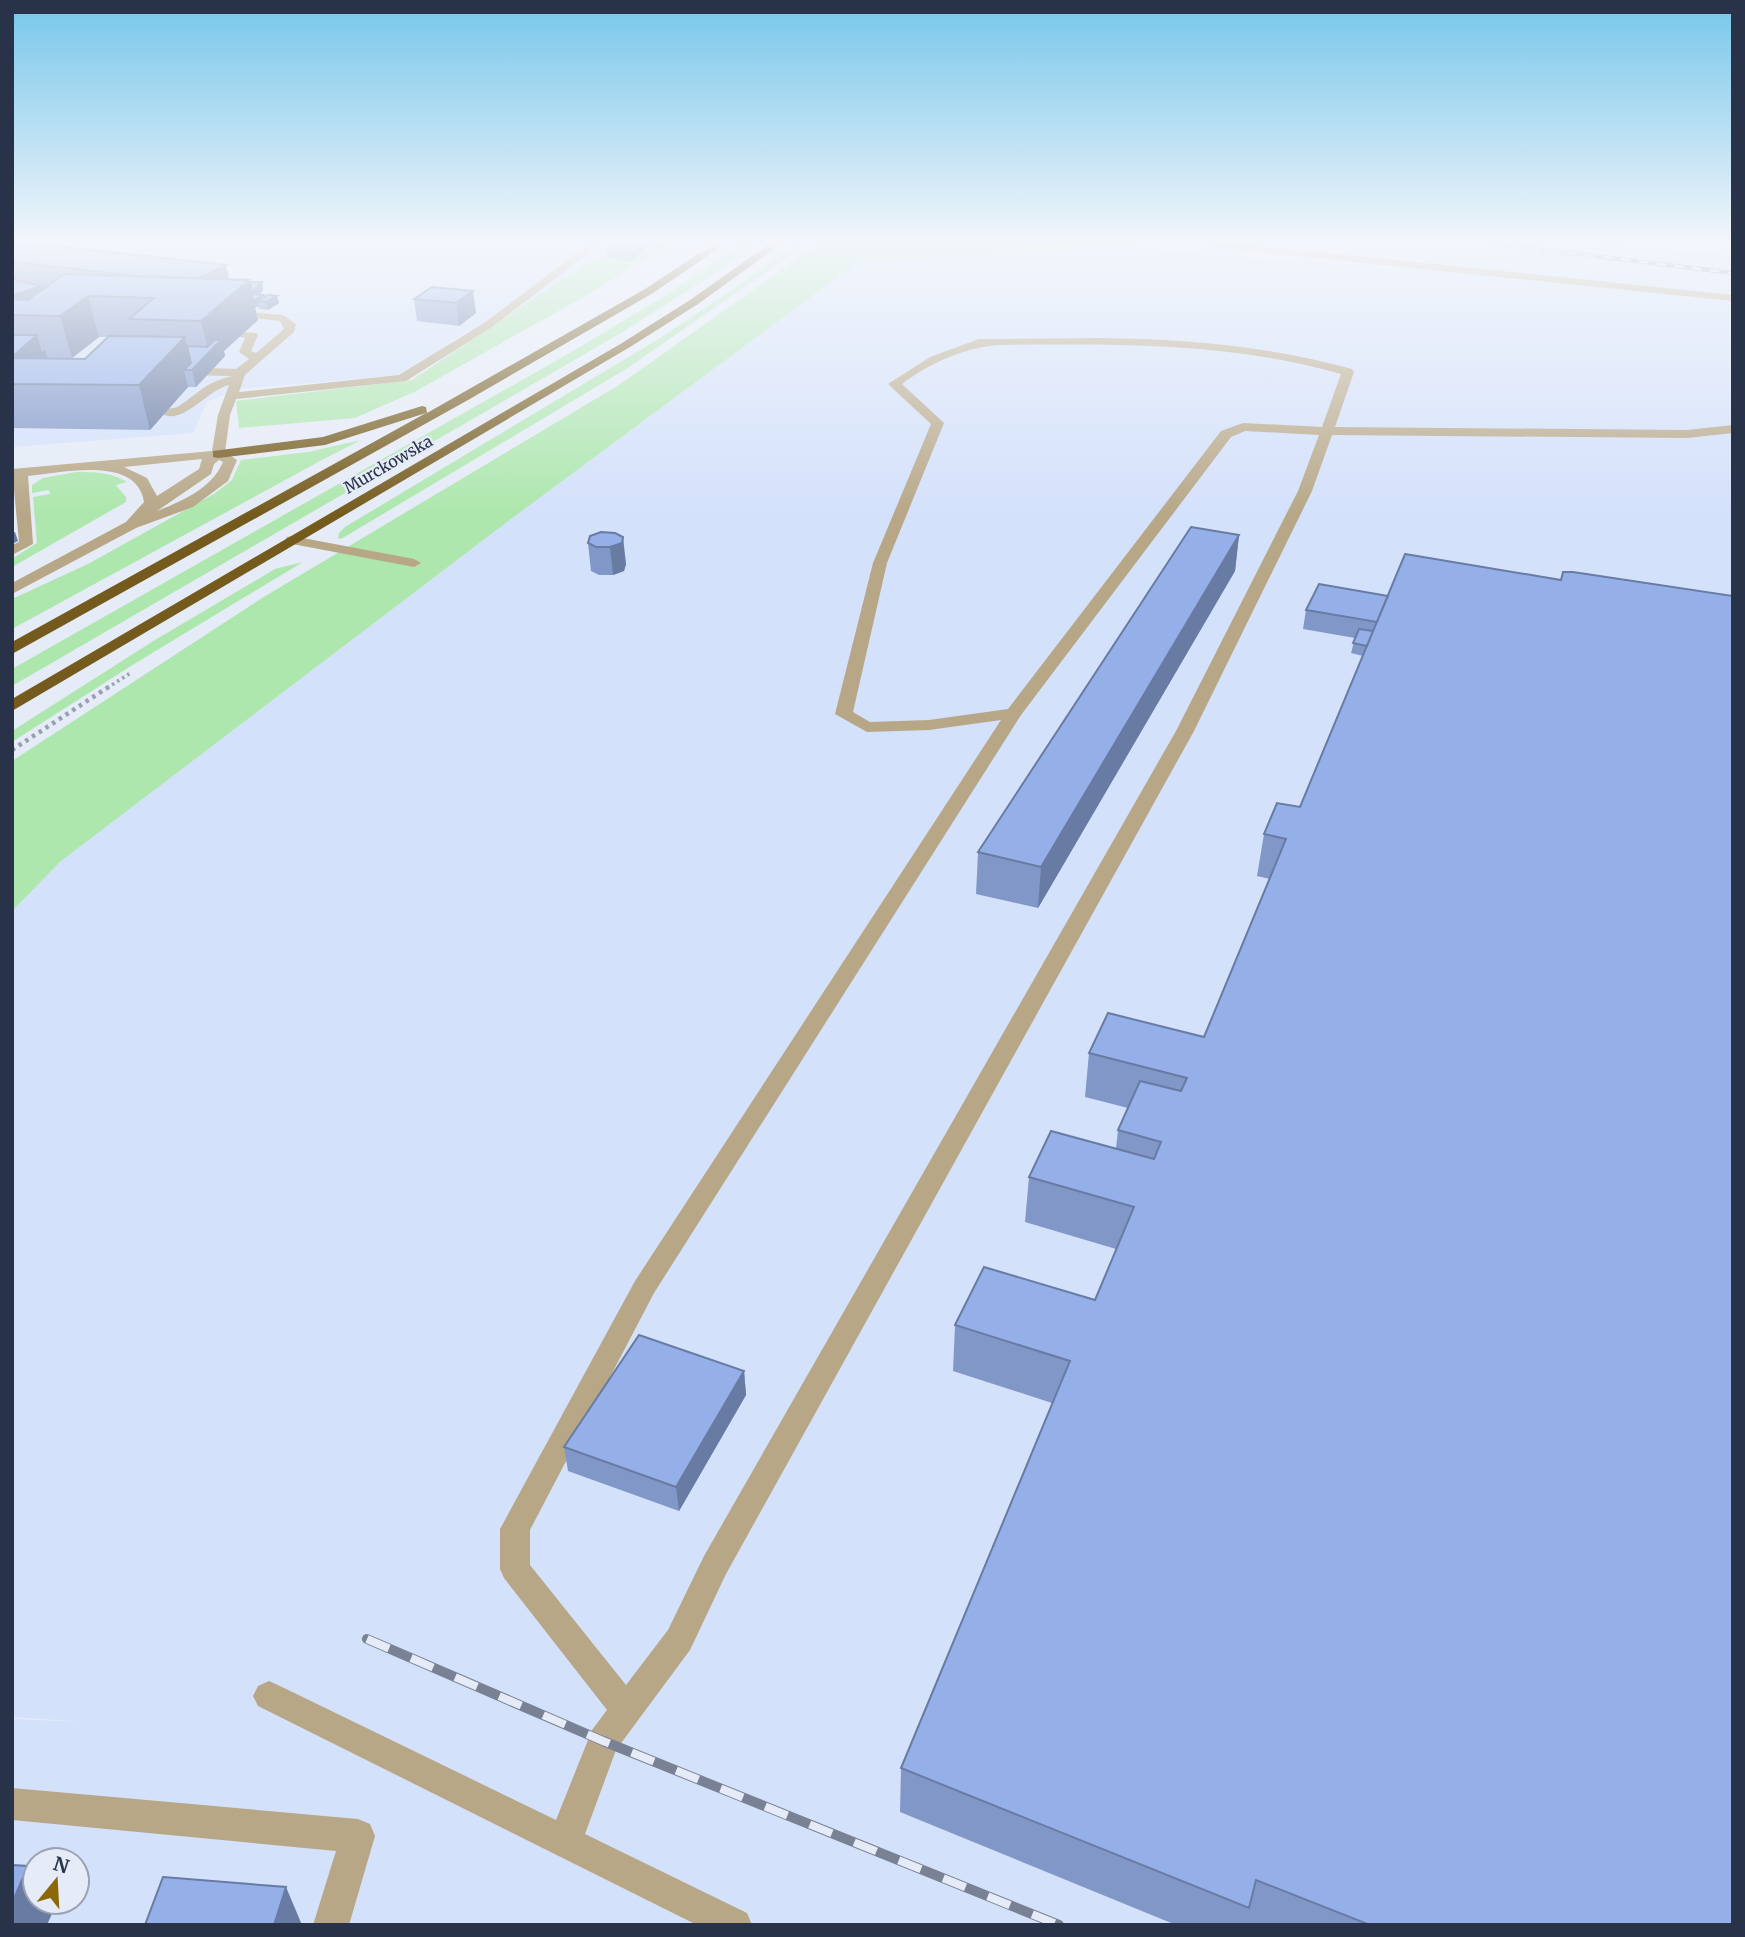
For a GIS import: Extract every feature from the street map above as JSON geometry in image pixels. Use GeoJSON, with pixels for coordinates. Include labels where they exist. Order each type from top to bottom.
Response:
{"type":"FeatureCollection","features":[{"type":"Feature","properties":{"kind":"highway","name":"Murckowska"},"geometry":{"type":"LineString","coordinates":[[12,649],[572,334]]}},
{"type":"Feature","properties":{"kind":"highway","name":"Murckowska"},"geometry":{"type":"LineString","coordinates":[[12,706],[643,334]]}},
{"type":"Feature","properties":{"kind":"highway"},"geometry":{"type":"LineString","coordinates":[[218,454],[325,441],[464,397]]}},
{"type":"Feature","properties":{"kind":"street"},"geometry":{"type":"LineString","coordinates":[[246,334],[253,335],[245,352],[254,357]]}},
{"type":"Feature","properties":{"kind":"street"},"geometry":{"type":"LineString","coordinates":[[165,412],[179,412],[213,385],[237,376],[254,357],[284,334]]}},
{"type":"Feature","properties":{"kind":"street"},"geometry":{"type":"LineString","coordinates":[[232,396],[402,377],[474,334]]}},
{"type":"Feature","properties":{"kind":"street"},"geometry":{"type":"LineString","coordinates":[[565,1841],[603,1741],[679,1640],[715,1565],[1185,731],[1305,491],[1348,372],[1310,360],[1210,346],[1108,340],[977,343],[905,373],[894,384],[938,424],[880,563],[844,714],[867,727],[929,725],[1014,713]]}},
{"type":"Feature","properties":{"kind":"street"},"geometry":{"type":"LineString","coordinates":[[171,371],[237,376]]}},
{"type":"Feature","properties":{"kind":"street"},"geometry":{"type":"LineString","coordinates":[[218,454],[224,415],[237,376]]}},
{"type":"Feature","properties":{"kind":"street"},"geometry":{"type":"LineString","coordinates":[[626,1709],[515,1569],[515,1529],[644,1288],[1014,713],[1226,434],[1243,427],[1327,431],[1687,434],[1733,429]]}},
{"type":"Feature","properties":{"kind":"street"},"geometry":{"type":"LineString","coordinates":[[12,551],[26,544],[17,472],[218,454],[229,460],[222,478],[188,504],[131,525],[12,589]]}},
{"type":"Feature","properties":{"kind":"street"},"geometry":{"type":"LineString","coordinates":[[76,467],[128,472],[145,483],[151,491],[151,502],[131,525]]}},
{"type":"Feature","properties":{"kind":"street"},"geometry":{"type":"LineString","coordinates":[[292,540],[414,563]]}},
{"type":"Feature","properties":{"kind":"street"},"geometry":{"type":"LineString","coordinates":[[269,1696],[735,1925]]}},
{"type":"Feature","properties":{"kind":"street"},"geometry":{"type":"LineString","coordinates":[[12,1804],[358,1836],[331,1925]]}},
{"type":"Feature","properties":{"kind":"shaded area"},"geometry":{"type":"Polygon","coordinates":[[[12,334],[462,334],[411,370],[393,376],[239,389],[207,402],[193,433],[12,447],[12,334]]]}},
{"type":"Feature","properties":{"kind":"shaded area"},"geometry":{"type":"Polygon","coordinates":[[[760,334],[1733,334],[1733,1925],[12,1925],[12,1719],[86,1722],[12,1717],[12,911],[61,861],[507,522],[760,334]]]}},
{"type":"Feature","properties":{"kind":"green space"},"geometry":{"type":"Polygon","coordinates":[[[480,334],[517,334],[414,392],[355,418],[239,428],[236,401],[412,380],[480,334]]]}},
{"type":"Feature","properties":{"kind":"green space"},"geometry":{"type":"Polygon","coordinates":[[[601,334],[619,334],[12,686],[12,669],[601,334]]]}},
{"type":"Feature","properties":{"kind":"green space"},"geometry":{"type":"Polygon","coordinates":[[[665,334],[676,334],[626,369],[341,539],[338,538],[345,527],[665,334]]]}},
{"type":"Feature","properties":{"kind":"green space"},"geometry":{"type":"Polygon","coordinates":[[[690,334],[760,334],[507,522],[61,861],[12,911],[12,761],[262,598],[619,385],[690,334]]]}},
{"type":"Feature","properties":{"kind":"green space"},"geometry":{"type":"Polygon","coordinates":[[[361,440],[12,629],[12,599],[88,564],[214,494],[232,480],[241,460],[308,452],[361,440]]]}},
{"type":"Feature","properties":{"kind":"green space"},"geometry":{"type":"Polygon","coordinates":[[[76,472],[109,474],[127,482],[116,485],[126,497],[126,502],[12,567],[12,559],[37,543],[33,497],[50,494],[49,490],[32,493],[32,485],[43,478],[76,472]]]}},
{"type":"Feature","properties":{"kind":"green space"},"geometry":{"type":"Polygon","coordinates":[[[303,562],[134,664],[12,742],[12,731],[155,640],[275,569],[303,562]]]}},
{"type":"Feature","properties":{"kind":"building"},"geometry":{"type":"Polygon","coordinates":[[[12,335],[37,335],[12,357],[12,335]]]}},
{"type":"Feature","properties":{"kind":"building"},"geometry":{"type":"Polygon","coordinates":[[[109,336],[185,337],[139,385],[12,384],[12,358],[85,359],[109,336]]]}},
{"type":"Feature","properties":{"kind":"building"},"geometry":{"type":"Polygon","coordinates":[[[215,340],[221,340],[192,370],[184,370],[191,363],[187,346],[207,347],[215,340]]]}},
{"type":"Feature","properties":{"kind":"building"},"geometry":{"type":"Polygon","coordinates":[[[1191,527],[1239,535],[1041,867],[978,852],[1191,527]]]}},
{"type":"Feature","properties":{"kind":"building"},"geometry":{"type":"Polygon","coordinates":[[[601,532],[615,533],[623,537],[622,543],[610,547],[596,547],[588,543],[590,536],[601,532]]]}},
{"type":"Feature","properties":{"kind":"building"},"geometry":{"type":"Polygon","coordinates":[[[1405,554],[1561,580],[1563,572],[1573,572],[1733,596],[1733,1925],[1370,1925],[1256,1880],[1249,1908],[901,1768],[1070,1361],[955,1325],[984,1267],[1095,1300],[1134,1207],[1029,1177],[1051,1131],[1154,1159],[1161,1142],[1118,1130],[1140,1081],[1181,1091],[1187,1078],[1089,1053],[1108,1013],[1204,1037],[1286,839],[1264,834],[1277,803],[1300,807],[1405,554]]]}},
{"type":"Feature","properties":{"kind":"building"},"geometry":{"type":"Polygon","coordinates":[[[1319,584],[1388,596],[1377,622],[1306,610],[1319,584]]]}},
{"type":"Feature","properties":{"kind":"building"},"geometry":{"type":"Polygon","coordinates":[[[1359,629],[1373,631],[1367,646],[1353,643],[1359,629]]]}},
{"type":"Feature","properties":{"kind":"building"},"geometry":{"type":"Polygon","coordinates":[[[639,1335],[744,1371],[676,1487],[564,1447],[639,1335]]]}},
{"type":"Feature","properties":{"kind":"building"},"geometry":{"type":"Polygon","coordinates":[[[12,1865],[21,1866],[21,1882],[12,1903],[12,1865]]]}},
{"type":"Feature","properties":{"kind":"building"},"geometry":{"type":"Polygon","coordinates":[[[163,1877],[286,1887],[274,1925],[145,1925],[163,1877]]]}},
{"type":"Feature","properties":{"kind":"railway"},"geometry":{"type":"LineString","coordinates":[[367,1639],[603,1741],[1059,1925]]}}]}
